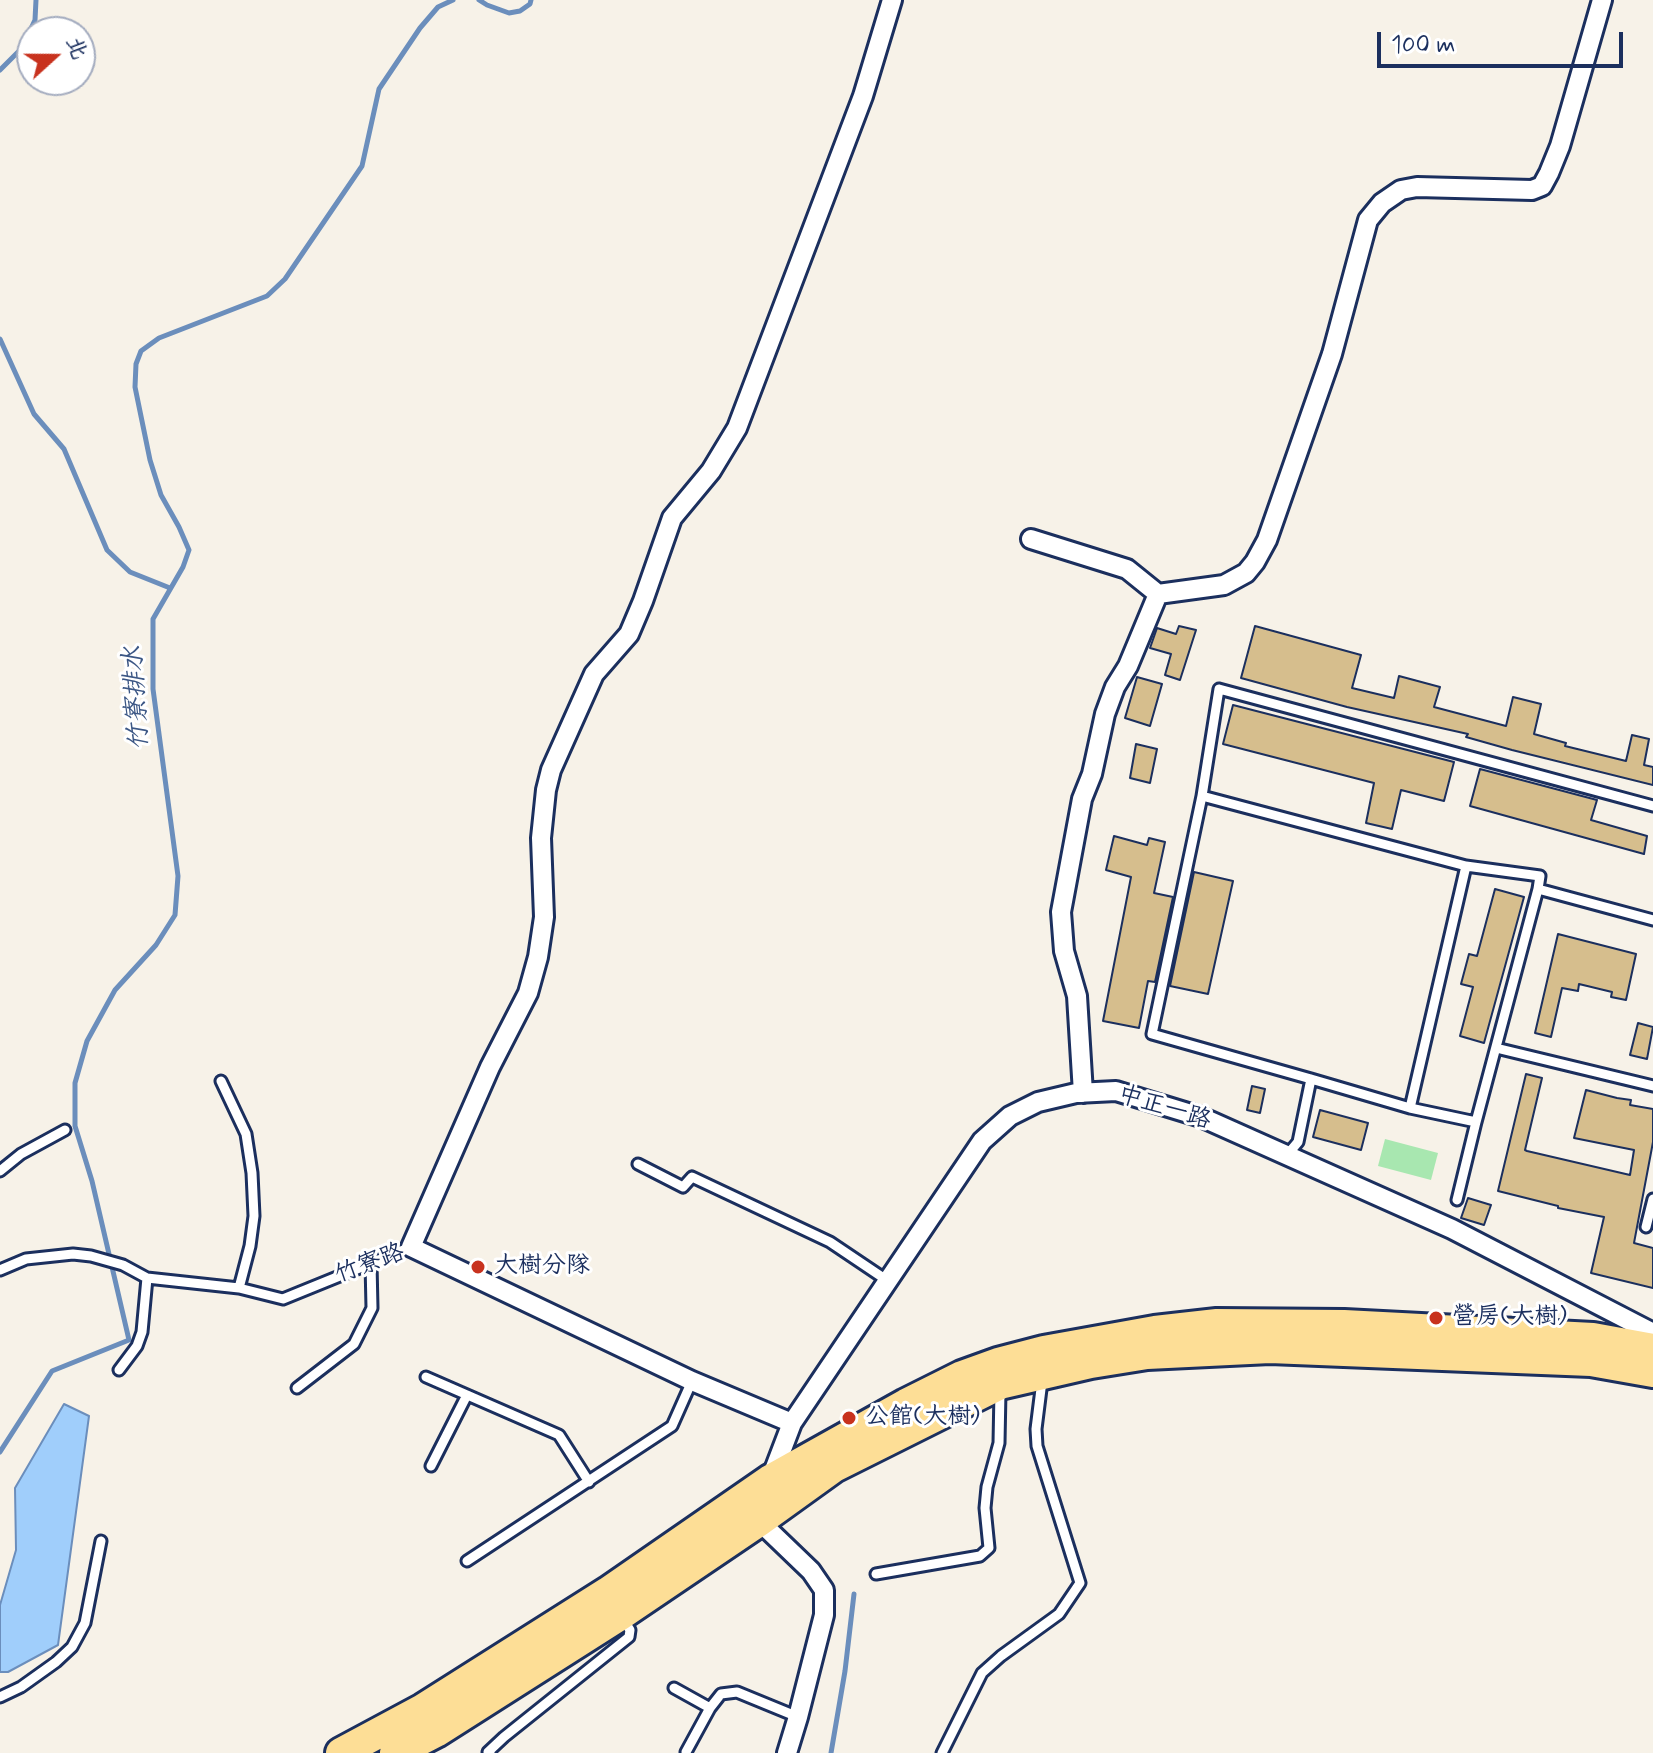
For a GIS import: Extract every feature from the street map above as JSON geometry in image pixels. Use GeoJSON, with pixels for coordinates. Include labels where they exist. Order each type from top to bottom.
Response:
{"type":"FeatureCollection","features":[{"type":"Feature","properties":{"kind":"main road"},"geometry":{"type":"LineString","coordinates":[[395,1753],[436,1732],[614,1604],[770,1480],[906,1404],[962,1376],[998,1363],[1044,1351],[1155,1331],[1217,1324],[1344,1325],[1593,1338],[1653,1349]]}},
{"type":"Feature","properties":{"kind":"main road"},"geometry":{"type":"LineString","coordinates":[[341,1753],[759,1521],[834,1467],[1000,1384],[1147,1354],[1270,1348],[1591,1361],[1653,1372]]}},
{"type":"Feature","properties":{"kind":"street"},"geometry":{"type":"LineString","coordinates":[[411,1247],[490,1067],[528,993],[544,917],[541,838],[551,770],[594,674],[629,634],[672,518],[711,471],[737,428],[863,96],[892,0]]}},
{"type":"Feature","properties":{"kind":"street"},"geometry":{"type":"LineString","coordinates":[[1031,539],[1127,569],[1158,594],[1224,585],[1246,573],[1267,540],[1332,354],[1368,220],[1382,203],[1401,190],[1417,187],[1532,190],[1542,186],[1560,146],[1602,0]]}},
{"type":"Feature","properties":{"kind":"street"},"geometry":{"type":"LineString","coordinates":[[1083,1093],[1077,996],[1064,951],[1061,912],[1082,799],[1092,774],[1105,714],[1158,594]]}},
{"type":"Feature","properties":{"kind":"street","name":"中正一路"},"geometry":{"type":"LineString","coordinates":[[792,1423],[982,1141],[1010,1116],[1038,1102],[1083,1093],[1116,1091],[1201,1117],[1452,1229],[1653,1333]]}},
{"type":"Feature","properties":{"kind":"street","name":"竹寮路"},"geometry":{"type":"LineString","coordinates":[[411,1247],[692,1381],[792,1423]]}},
{"type":"Feature","properties":{"kind":"street"},"geometry":{"type":"LineString","coordinates":[[787,1753],[824,1615],[824,1590],[811,1571],[759,1521],[770,1480],[792,1423]]}},
{"type":"Feature","properties":{"kind":"lane"},"geometry":{"type":"LineString","coordinates":[[1476,1122],[1410,1108],[1152,1034],[1202,796],[1219,689],[1653,806]]}},
{"type":"Feature","properties":{"kind":"lane"},"geometry":{"type":"LineString","coordinates":[[1202,796],[1466,866],[1540,876],[1457,1200]]}},
{"type":"Feature","properties":{"kind":"lane"},"geometry":{"type":"LineString","coordinates":[[1410,1108],[1466,866]]}},
{"type":"Feature","properties":{"kind":"lane"},"geometry":{"type":"LineString","coordinates":[[1538,889],[1653,920]]}},
{"type":"Feature","properties":{"kind":"lane"},"geometry":{"type":"LineString","coordinates":[[1496,1048],[1653,1086]]}},
{"type":"Feature","properties":{"kind":"lane"},"geometry":{"type":"LineString","coordinates":[[1287,1155],[1298,1142],[1311,1079]]}},
{"type":"Feature","properties":{"kind":"lane"},"geometry":{"type":"LineString","coordinates":[[221,1081],[246,1134],[252,1173],[254,1216],[239,1288]]}},
{"type":"Feature","properties":{"kind":"lane"},"geometry":{"type":"LineString","coordinates":[[0,1171],[21,1154],[65,1130]]}},
{"type":"Feature","properties":{"kind":"lane"},"geometry":{"type":"LineString","coordinates":[[638,1164],[683,1187],[692,1177],[830,1242],[888,1281]]}},
{"type":"Feature","properties":{"kind":"lane"},"geometry":{"type":"LineString","coordinates":[[1646,1227],[1653,1199]]}},
{"type":"Feature","properties":{"kind":"lane","name":"竹寮路"},"geometry":{"type":"LineString","coordinates":[[0,1270],[26,1259],[73,1254],[123,1265],[147,1278],[239,1288],[283,1299],[411,1247]]}},
{"type":"Feature","properties":{"kind":"lane"},"geometry":{"type":"LineString","coordinates":[[297,1388],[354,1344],[372,1308],[371,1263]]}},
{"type":"Feature","properties":{"kind":"lane"},"geometry":{"type":"LineString","coordinates":[[119,1370],[137,1346],[142,1332],[147,1278]]}},
{"type":"Feature","properties":{"kind":"lane"},"geometry":{"type":"LineString","coordinates":[[942,1753],[982,1673],[1059,1614],[1080,1583],[1037,1446],[1036,1429],[1043,1374]]}},
{"type":"Feature","properties":{"kind":"lane"},"geometry":{"type":"LineString","coordinates":[[426,1377],[559,1435],[589,1482]]}},
{"type":"Feature","properties":{"kind":"lane"},"geometry":{"type":"LineString","coordinates":[[467,1561],[672,1426],[692,1381]]}},
{"type":"Feature","properties":{"kind":"lane"},"geometry":{"type":"LineString","coordinates":[[876,1574],[980,1556],[989,1548],[985,1508],[987,1487],[999,1443],[1000,1384]]}},
{"type":"Feature","properties":{"kind":"lane"},"geometry":{"type":"LineString","coordinates":[[431,1466],[467,1395]]}},
{"type":"Feature","properties":{"kind":"lane"},"geometry":{"type":"LineString","coordinates":[[0,1697],[21,1687],[72,1647],[85,1623],[101,1541]]}},
{"type":"Feature","properties":{"kind":"lane"},"geometry":{"type":"LineString","coordinates":[[488,1753],[629,1637],[630,1630],[614,1604]]}},
{"type":"Feature","properties":{"kind":"lane"},"geometry":{"type":"LineString","coordinates":[[674,1688],[710,1708]]}},
{"type":"Feature","properties":{"kind":"lane"},"geometry":{"type":"LineString","coordinates":[[686,1752],[721,1694],[737,1692],[798,1717]]}},
{"type":"Feature","properties":{"kind":"green space"},"geometry":{"type":"Polygon","coordinates":[[[1385,1139],[1438,1153],[1431,1180],[1378,1166],[1385,1139]]]}},
{"type":"Feature","properties":{"kind":"water"},"geometry":{"type":"Polygon","coordinates":[[[64,1404],[89,1416],[58,1645],[8,1672],[0,1672],[0,1605],[16,1550],[15,1488],[64,1404]]]}},
{"type":"Feature","properties":{"kind":"building"},"geometry":{"type":"Polygon","coordinates":[[[1179,626],[1196,630],[1180,680],[1165,675],[1171,654],[1150,648],[1157,628],[1176,634],[1179,626]]]}},
{"type":"Feature","properties":{"kind":"building"},"geometry":{"type":"Polygon","coordinates":[[[1255,626],[1361,655],[1352,688],[1394,698],[1399,676],[1440,687],[1434,707],[1506,726],[1513,697],[1541,704],[1534,734],[1566,743],[1565,746],[1626,761],[1632,735],[1649,739],[1644,765],[1653,767],[1653,785],[1512,750],[1466,737],[1468,734],[1347,707],[1241,678],[1255,626]]]}},
{"type":"Feature","properties":{"kind":"building"},"geometry":{"type":"Polygon","coordinates":[[[1137,677],[1162,684],[1150,726],[1125,718],[1137,677]]]}},
{"type":"Feature","properties":{"kind":"building"},"geometry":{"type":"Polygon","coordinates":[[[1233,705],[1454,762],[1444,801],[1401,790],[1392,829],[1366,823],[1374,783],[1223,744],[1233,705]]]}},
{"type":"Feature","properties":{"kind":"building"},"geometry":{"type":"Polygon","coordinates":[[[1136,744],[1157,749],[1150,783],[1130,778],[1136,744]]]}},
{"type":"Feature","properties":{"kind":"building"},"geometry":{"type":"Polygon","coordinates":[[[1480,769],[1597,800],[1591,820],[1647,836],[1644,854],[1470,806],[1480,769]]]}},
{"type":"Feature","properties":{"kind":"building"},"geometry":{"type":"Polygon","coordinates":[[[1114,836],[1147,845],[1149,838],[1165,842],[1154,893],[1173,897],[1155,982],[1148,981],[1139,1028],[1103,1021],[1131,877],[1106,870],[1114,836]]]}},
{"type":"Feature","properties":{"kind":"building"},"geometry":{"type":"Polygon","coordinates":[[[1194,872],[1233,881],[1208,994],[1170,986],[1194,872]]]}},
{"type":"Feature","properties":{"kind":"building"},"geometry":{"type":"Polygon","coordinates":[[[1495,889],[1524,897],[1484,1043],[1460,1036],[1473,987],[1461,984],[1469,954],[1477,956],[1495,889]]]}},
{"type":"Feature","properties":{"kind":"building"},"geometry":{"type":"Polygon","coordinates":[[[1558,934],[1636,954],[1626,1000],[1611,997],[1612,992],[1579,984],[1578,991],[1562,988],[1551,1037],[1535,1033],[1558,934]]]}},
{"type":"Feature","properties":{"kind":"building"},"geometry":{"type":"Polygon","coordinates":[[[1638,1023],[1653,1027],[1647,1059],[1630,1055],[1638,1023]]]}},
{"type":"Feature","properties":{"kind":"building"},"geometry":{"type":"Polygon","coordinates":[[[1526,1074],[1542,1078],[1527,1151],[1630,1175],[1634,1150],[1574,1138],[1586,1090],[1631,1100],[1630,1105],[1653,1109],[1653,1142],[1634,1243],[1653,1248],[1653,1288],[1591,1273],[1604,1217],[1498,1191],[1526,1074]]]}},
{"type":"Feature","properties":{"kind":"building"},"geometry":{"type":"Polygon","coordinates":[[[1252,1086],[1265,1089],[1260,1113],[1247,1110],[1252,1086]]]}},
{"type":"Feature","properties":{"kind":"building"},"geometry":{"type":"Polygon","coordinates":[[[1320,1110],[1368,1123],[1361,1150],[1313,1137],[1320,1110]]]}},
{"type":"Feature","properties":{"kind":"building"},"geometry":{"type":"Polygon","coordinates":[[[1468,1198],[1491,1205],[1484,1225],[1461,1218],[1468,1198]]]}},
{"type":"Feature","properties":{"kind":"waterway"},"geometry":{"type":"LineString","coordinates":[[0,70],[22,48],[35,20],[36,0]]}},
{"type":"Feature","properties":{"kind":"waterway","name":"竹寮排水"},"geometry":{"type":"LineString","coordinates":[[0,1452],[52,1371],[129,1340],[92,1181],[75,1126],[75,1083],[87,1041],[115,990],[156,945],[175,915],[178,876],[153,689],[153,619],[183,567],[189,550],[161,495],[150,460],[135,387],[136,364],[141,351],[159,338],[267,296],[285,279],[362,166],[379,89],[420,28],[438,7],[453,0]]}},
{"type":"Feature","properties":{"kind":"waterway","name":"竹寮排水"},"geometry":{"type":"LineString","coordinates":[[479,0],[509,13],[520,11],[531,0]]}},
{"type":"Feature","properties":{"kind":"waterway"},"geometry":{"type":"LineString","coordinates":[[0,339],[34,414],[64,449],[107,550],[130,572],[170,588]]}},
{"type":"Feature","properties":{"kind":"waterway"},"geometry":{"type":"LineString","coordinates":[[831,1753],[854,1594]]}},
{"type":"Feature","properties":{"kind":"place","name":"大樹分隊"},"geometry":{"type":"Point","coordinates":[478,1267]}},
{"type":"Feature","properties":{"kind":"place","name":"營房(大樹)"},"geometry":{"type":"Point","coordinates":[1436,1318]}},
{"type":"Feature","properties":{"kind":"place","name":"公館(大樹)"},"geometry":{"type":"Point","coordinates":[849,1418]}}]}
